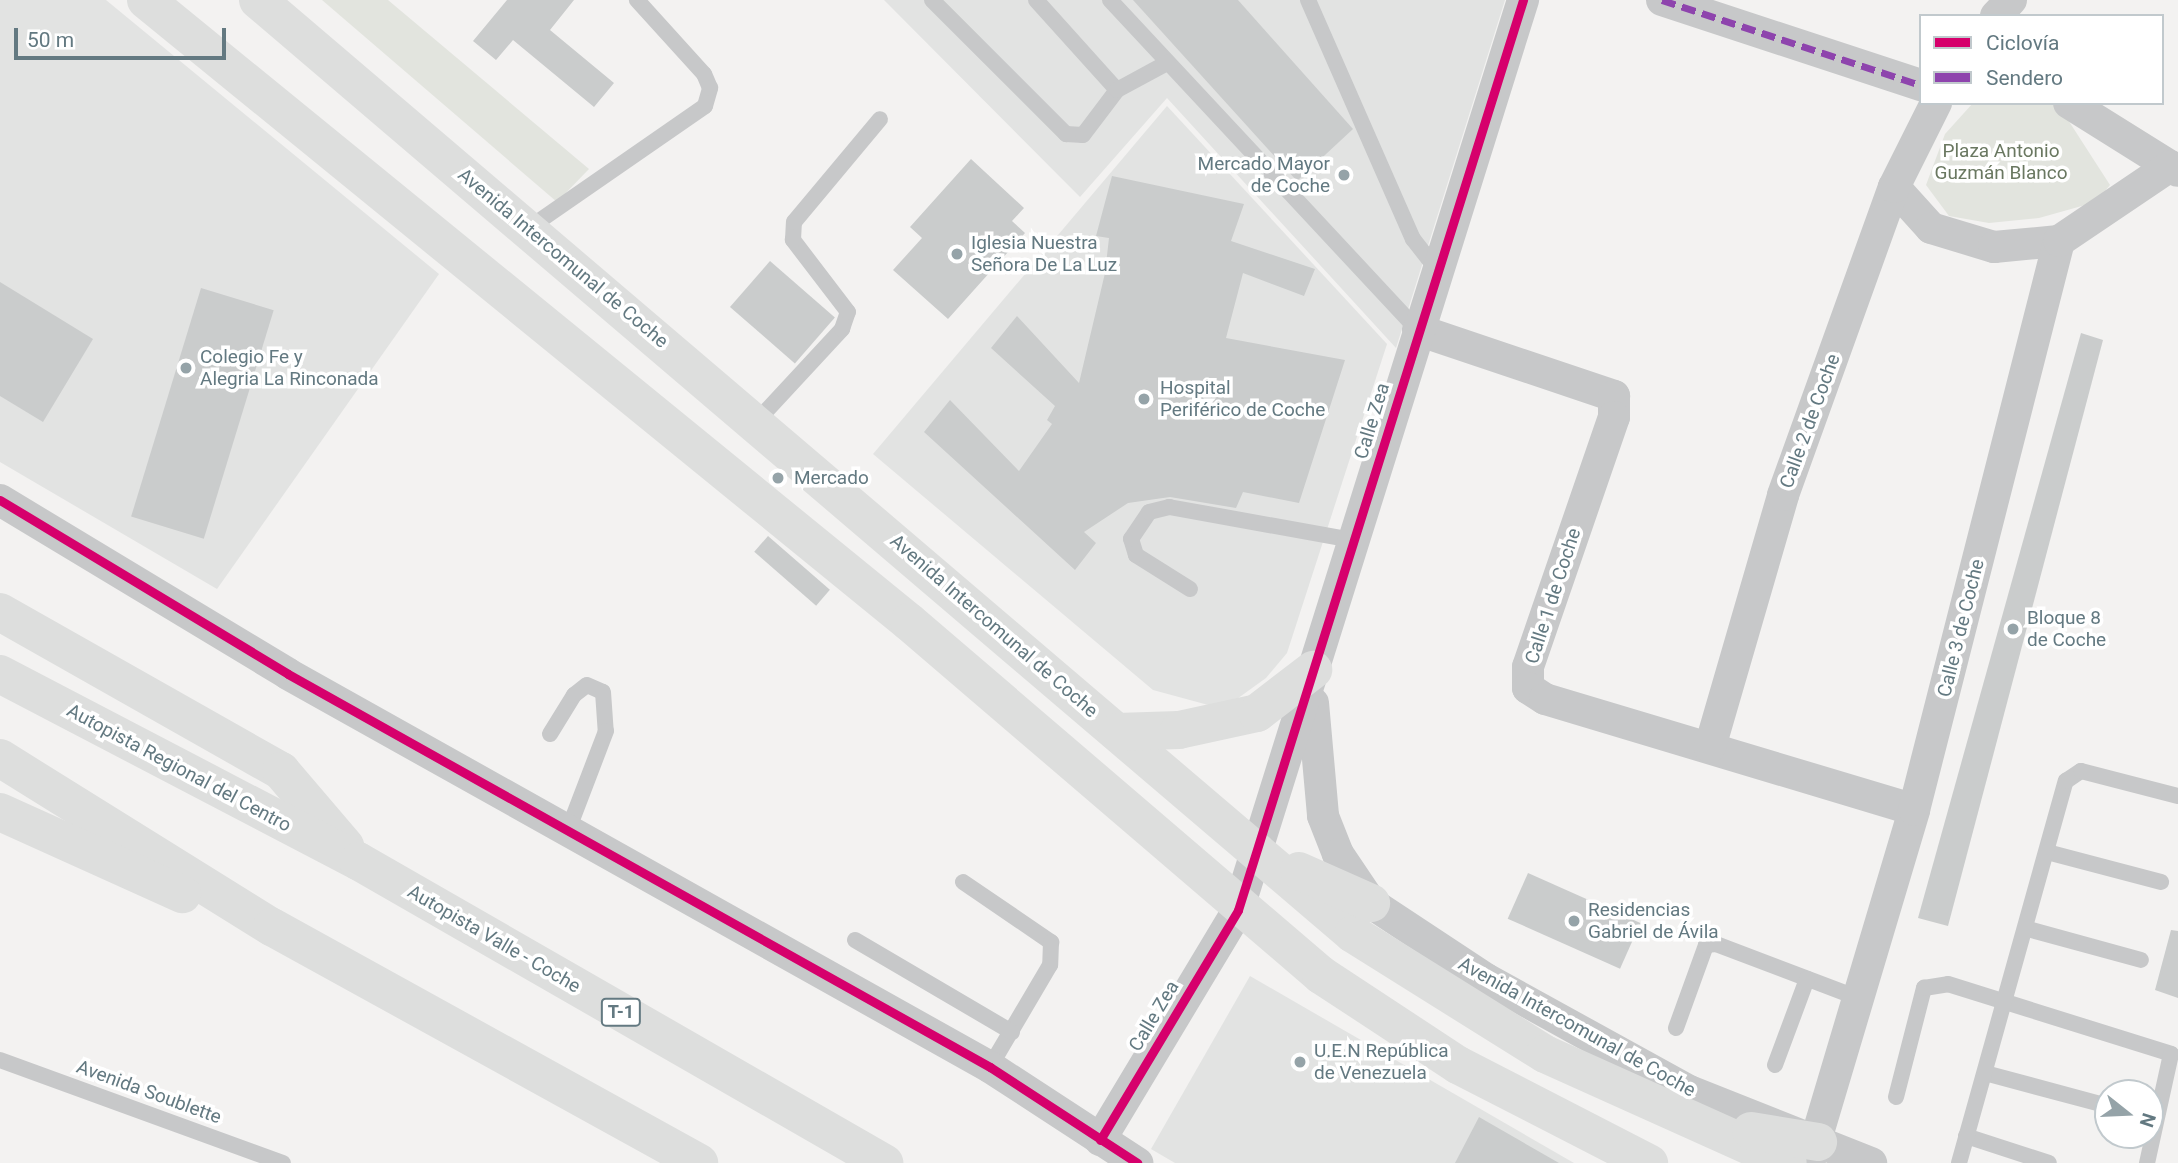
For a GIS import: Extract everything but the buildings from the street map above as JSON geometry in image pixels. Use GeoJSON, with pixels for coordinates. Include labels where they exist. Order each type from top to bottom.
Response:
{"type":"FeatureCollection","features":[{"type":"Feature","properties":{"kind":"main road"},"geometry":{"type":"LineString","coordinates":[[146,0],[909,622],[1238,910],[1321,975],[1458,1065],[1649,1163]]}},
{"type":"Feature","properties":{"kind":"main road","name":"Avenida Intercomunal de Coche"},"geometry":{"type":"LineString","coordinates":[[258,0],[529,228],[1353,934],[1450,1000],[1608,1087],[1684,1104],[1803,1158]]}},
{"type":"Feature","properties":{"kind":"main road"},"geometry":{"type":"LineString","coordinates":[[0,612],[281,771],[358,861]]}},
{"type":"Feature","properties":{"kind":"main road"},"geometry":{"type":"LineString","coordinates":[[1117,732],[1179,730],[1257,713],[1313,670]]}},
{"type":"Feature","properties":{"kind":"main road","name":"Autopista Regional del Centro"},"geometry":{"type":"LineString","coordinates":[[0,674],[358,861]]}},
{"type":"Feature","properties":{"kind":"main road"},"geometry":{"type":"LineString","coordinates":[[0,758],[338,963],[699,1163]]}},
{"type":"Feature","properties":{"kind":"main road"},"geometry":{"type":"LineString","coordinates":[[0,812],[338,963]]}},
{"type":"Feature","properties":{"kind":"main road"},"geometry":{"type":"LineString","coordinates":[[1258,854],[1371,903]]}},
{"type":"Feature","properties":{"kind":"main road","name":"Autopista Valle - Coche"},"geometry":{"type":"LineString","coordinates":[[358,861],[884,1163]]}},
{"type":"Feature","properties":{"kind":"main road"},"geometry":{"type":"LineString","coordinates":[[1684,1104],[1748,1130],[1803,1158]]}},
{"type":"Feature","properties":{"kind":"street","name":"Calle Zea"},"geometry":{"type":"LineString","coordinates":[[1100,1140],[1238,910],[1258,854],[1418,330],[1523,0]]}},
{"type":"Feature","properties":{"kind":"street"},"geometry":{"type":"LineString","coordinates":[[1662,0],[1919,84]]}},
{"type":"Feature","properties":{"kind":"street"},"geometry":{"type":"LineString","coordinates":[[1998,14],[2011,0]]}},
{"type":"Feature","properties":{"kind":"street","name":"Calle 2 de Coche"},"geometry":{"type":"LineString","coordinates":[[1710,747],[1783,495],[1894,187],[1935,105]]}},
{"type":"Feature","properties":{"kind":"street"},"geometry":{"type":"LineString","coordinates":[[1894,187],[1931,228],[1994,247],[2059,241],[2174,168],[2072,105]]}},
{"type":"Feature","properties":{"kind":"street","name":"Calle 3 de Coche"},"geometry":{"type":"LineString","coordinates":[[1803,1158],[1861,999],[1914,810],[2059,241]]}},
{"type":"Feature","properties":{"kind":"street","name":"Calle 1 de Coche"},"geometry":{"type":"LineString","coordinates":[[1418,330],[1614,396],[1614,417],[1528,667],[1528,688],[1545,699],[1914,810]]}},
{"type":"Feature","properties":{"kind":"street"},"geometry":{"type":"LineString","coordinates":[[0,500],[288,674],[569,828],[990,1067],[1138,1163]]}},
{"type":"Feature","properties":{"kind":"street"},"geometry":{"type":"LineString","coordinates":[[1313,670],[1313,754],[1323,816],[1338,854],[1371,903]]}},
{"type":"Feature","properties":{"kind":"street","name":"Avenida Intercomunal de Coche"},"geometry":{"type":"LineString","coordinates":[[1371,903],[1684,1104]]}},
{"type":"Feature","properties":{"kind":"street","name":"Avenida Intercomunal de Coche"},"geometry":{"type":"LineString","coordinates":[[1803,1158],[1871,1163]]}},
{"type":"Feature","properties":{"kind":"lane"},"geometry":{"type":"LineString","coordinates":[[529,228],[705,106],[710,88],[704,74],[637,0]]}},
{"type":"Feature","properties":{"kind":"lane"},"geometry":{"type":"LineString","coordinates":[[932,0],[1066,134],[1083,135],[1116,90],[1167,63]]}},
{"type":"Feature","properties":{"kind":"lane"},"geometry":{"type":"LineString","coordinates":[[1036,0],[1116,90]]}},
{"type":"Feature","properties":{"kind":"lane"},"geometry":{"type":"LineString","coordinates":[[1110,0],[1418,330]]}},
{"type":"Feature","properties":{"kind":"lane"},"geometry":{"type":"LineString","coordinates":[[1308,0],[1413,239],[1437,270]]}},
{"type":"Feature","properties":{"kind":"lane"},"geometry":{"type":"LineString","coordinates":[[756,422],[842,329],[848,312],[793,240],[794,222],[880,119]]}},
{"type":"Feature","properties":{"kind":"lane"},"geometry":{"type":"LineString","coordinates":[[1190,589],[1136,555],[1131,539],[1149,512],[1169,508],[1353,541]]}},
{"type":"Feature","properties":{"kind":"lane"},"geometry":{"type":"LineString","coordinates":[[550,734],[574,695],[587,685],[603,692],[606,731],[569,828]]}},
{"type":"Feature","properties":{"kind":"lane"},"geometry":{"type":"LineString","coordinates":[[1959,1163],[2028,929],[2066,781],[2081,771],[2178,796]]}},
{"type":"Feature","properties":{"kind":"lane"},"geometry":{"type":"LineString","coordinates":[[2047,852],[2161,882]]}},
{"type":"Feature","properties":{"kind":"lane"},"geometry":{"type":"LineString","coordinates":[[963,882],[1051,942],[1051,965],[990,1067]]}},
{"type":"Feature","properties":{"kind":"lane"},"geometry":{"type":"LineString","coordinates":[[2028,929],[2141,960]]}},
{"type":"Feature","properties":{"kind":"lane"},"geometry":{"type":"LineString","coordinates":[[855,940],[1012,1032]]}},
{"type":"Feature","properties":{"kind":"lane"},"geometry":{"type":"LineString","coordinates":[[1676,1028],[1706,945],[1861,999]]}},
{"type":"Feature","properties":{"kind":"lane"},"geometry":{"type":"LineString","coordinates":[[1775,1065],[1807,979]]}},
{"type":"Feature","properties":{"kind":"lane"},"geometry":{"type":"LineString","coordinates":[[1895,1097],[1924,988],[1948,984],[2171,1054],[2164,1081]]}},
{"type":"Feature","properties":{"kind":"lane","name":"Avenida Soublette"},"geometry":{"type":"LineString","coordinates":[[0,1060],[283,1163]]}},
{"type":"Feature","properties":{"kind":"lane"},"geometry":{"type":"LineString","coordinates":[[1985,1073],[2094,1102]]}},
{"type":"Feature","properties":{"kind":"lane"},"geometry":{"type":"LineString","coordinates":[[1966,1136],[2049,1163]]}},
{"type":"Feature","properties":{"kind":"shaded area","name":"Colegio Fe y Alegria La Rinconada"},"geometry":{"type":"Polygon","coordinates":[[[0,0],[106,0],[439,274],[217,589],[0,462],[0,0]]]}},
{"type":"Feature","properties":{"kind":"shaded area","name":"Mercado Mayor de Coche"},"geometry":{"type":"Polygon","coordinates":[[[884,0],[1505,0],[1396,348],[1167,98],[1080,197],[884,0]]]}},
{"type":"Feature","properties":{"kind":"shaded area","name":"Hospital Periférico de Coche"},"geometry":{"type":"Polygon","coordinates":[[[1167,106],[1387,344],[1287,653],[1266,678],[1223,709],[1153,690],[873,454],[1167,106]]]}},
{"type":"Feature","properties":{"kind":"shaded area","name":"U.E.N República de Venezuela"},"geometry":{"type":"Polygon","coordinates":[[[1250,976],[1574,1163],[1175,1163],[1151,1149],[1250,976]]]}},
{"type":"Feature","properties":{"kind":"green space"},"geometry":{"type":"Polygon","coordinates":[[[322,0],[388,0],[589,169],[557,202],[322,0]]]}},
{"type":"Feature","properties":{"kind":"green space","name":"Plaza Antonio Guzmán Blanco"},"geometry":{"type":"Polygon","coordinates":[[[1971,105],[2053,105],[2061,109],[2110,185],[2096,202],[2039,218],[1989,223],[1949,216],[1926,185],[1945,134],[1971,105]]]}},
{"type":"Feature","properties":{"kind":"marked path"},"geometry":{"type":"LineString","coordinates":[[1662,0],[1919,84]]}},
{"type":"Feature","properties":{"kind":"cycle path"},"geometry":{"type":"LineString","coordinates":[[1100,1140],[1238,910],[1523,0]]}},
{"type":"Feature","properties":{"kind":"cycle path"},"geometry":{"type":"LineString","coordinates":[[0,500],[288,674],[990,1067],[1137,1163]]}},
{"type":"Feature","properties":{"kind":"place","name":"Mercado Mayor de Coche"},"geometry":{"type":"Point","coordinates":[1344,175]}},
{"type":"Feature","properties":{"kind":"place","name":"Iglesia Nuestra Señora De La Luz"},"geometry":{"type":"Point","coordinates":[957,254]}},
{"type":"Feature","properties":{"kind":"place","name":"Colegio Fe y Alegria La Rinconada"},"geometry":{"type":"Point","coordinates":[186,368]}},
{"type":"Feature","properties":{"kind":"place","name":"Hospital Periférico de Coche"},"geometry":{"type":"Point","coordinates":[1144,399]}},
{"type":"Feature","properties":{"kind":"place","name":"Mercado"},"geometry":{"type":"Point","coordinates":[778,478]}},
{"type":"Feature","properties":{"kind":"place","name":"Bloque 8 de Coche"},"geometry":{"type":"Point","coordinates":[2013,629]}},
{"type":"Feature","properties":{"kind":"place","name":"Residencias Gabriel de Ávila"},"geometry":{"type":"Point","coordinates":[1574,921]}},
{"type":"Feature","properties":{"kind":"place","name":"U.E.N República de Venezuela"},"geometry":{"type":"Point","coordinates":[1300,1062]}}]}
